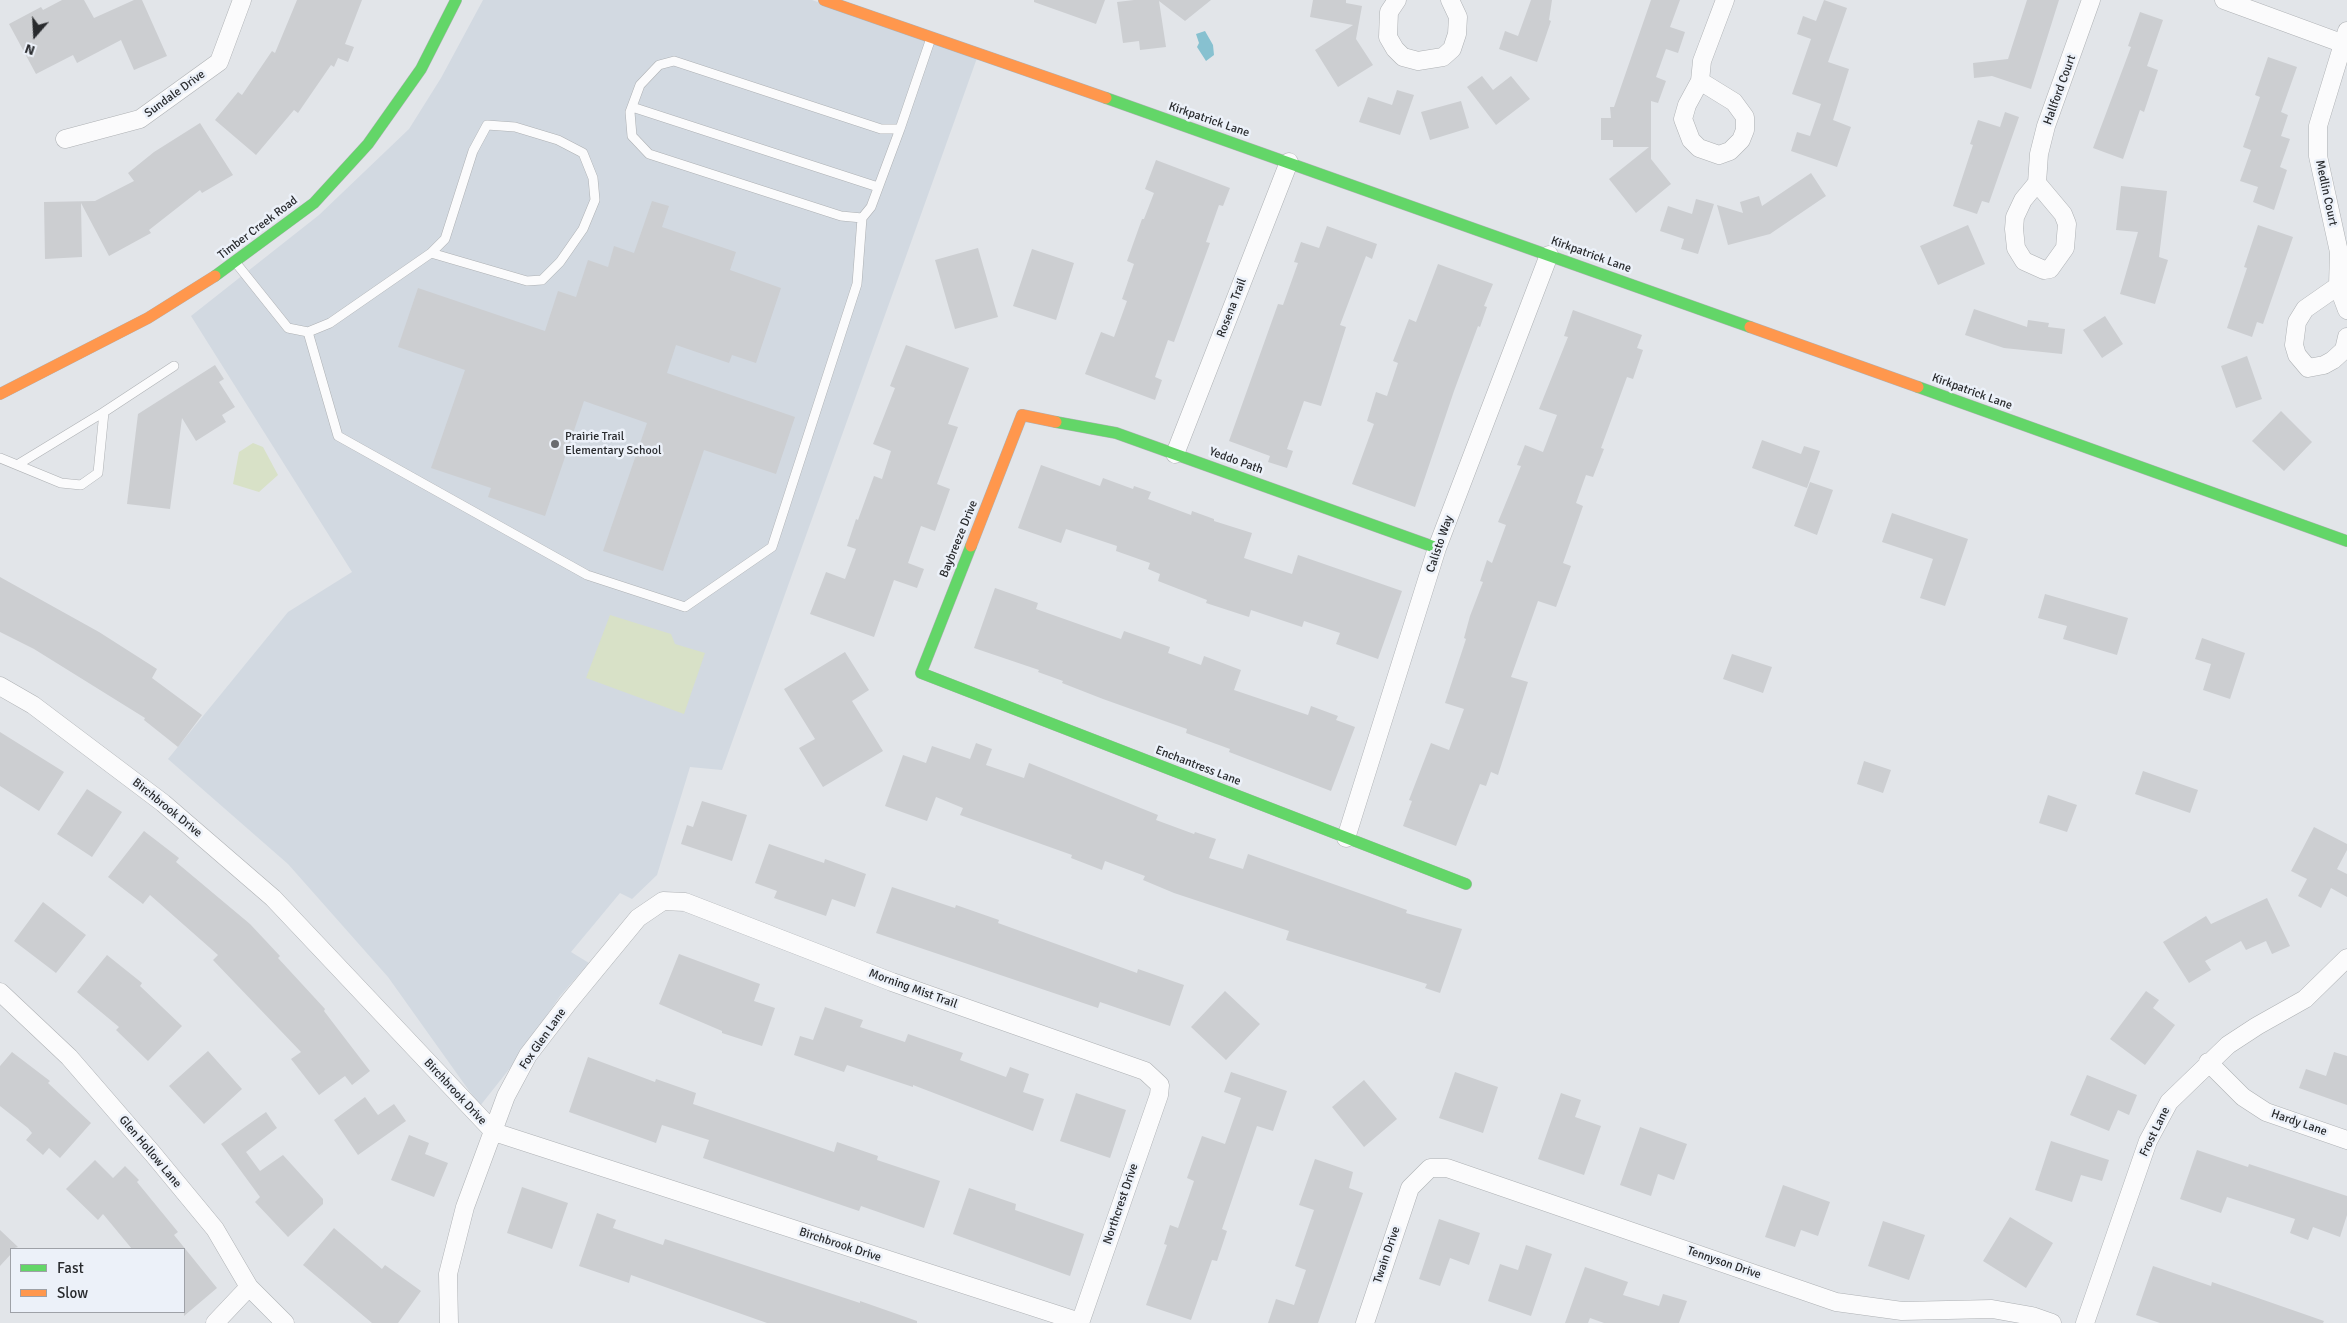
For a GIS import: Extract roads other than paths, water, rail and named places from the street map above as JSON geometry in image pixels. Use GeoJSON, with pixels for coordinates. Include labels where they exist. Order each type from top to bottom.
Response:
{"type":"FeatureCollection","features":[{"type":"Feature","properties":{"kind":"street","name":"Sundale Drive"},"geometry":{"type":"LineString","coordinates":[[65,139],[140,118],[219,62],[242,0]]}},
{"type":"Feature","properties":{"kind":"street","name":"Timber Creek Road"},"geometry":{"type":"LineString","coordinates":[[0,394],[148,318],[235,263],[314,203],[368,144],[421,69],[456,0]]}},
{"type":"Feature","properties":{"kind":"street","name":"Kirkpatrick Lane"},"geometry":{"type":"LineString","coordinates":[[824,0],[1289,162],[2347,541]]}},
{"type":"Feature","properties":{"kind":"street"},"geometry":{"type":"LineString","coordinates":[[1397,0],[1389,12],[1388,36],[1395,49],[1403,57],[1418,61],[1443,57],[1452,49],[1457,34],[1458,17],[1450,0]]}},
{"type":"Feature","properties":{"kind":"street"},"geometry":{"type":"LineString","coordinates":[[1700,81],[1702,61],[1725,0]]}},
{"type":"Feature","properties":{"kind":"street","name":"Hallford Court"},"geometry":{"type":"LineString","coordinates":[[2037,182],[2039,154],[2046,126],[2091,0]]}},
{"type":"Feature","properties":{"kind":"street"},"geometry":{"type":"LineString","coordinates":[[2224,0],[2345,39]]}},
{"type":"Feature","properties":{"kind":"street","name":"Medlin Court"},"geometry":{"type":"LineString","coordinates":[[2345,39],[2318,126],[2318,156],[2339,252],[2338,286],[2347,310]]}},
{"type":"Feature","properties":{"kind":"street","name":"Rosena Trail"},"geometry":{"type":"LineString","coordinates":[[1175,454],[1289,162]]}},
{"type":"Feature","properties":{"kind":"street","name":"Calisto Way"},"geometry":{"type":"LineString","coordinates":[[1346,838],[1437,548],[1549,255]]}},
{"type":"Feature","properties":{"kind":"street"},"geometry":{"type":"LineString","coordinates":[[2338,286],[2305,309],[2297,322],[2294,345],[2297,355],[2308,368],[2324,365],[2333,360],[2344,350],[2347,337]]}},
{"type":"Feature","properties":{"kind":"street","name":"Yeddo Path"},"geometry":{"type":"LineString","coordinates":[[1022,415],[1116,433],[1437,548]]}},
{"type":"Feature","properties":{"kind":"street","name":"Baybreeze Drive"},"geometry":{"type":"LineString","coordinates":[[921,673],[1022,415]]}},
{"type":"Feature","properties":{"kind":"street","name":"Enchantress Lane"},"geometry":{"type":"LineString","coordinates":[[921,673],[1466,884]]}},
{"type":"Feature","properties":{"kind":"street","name":"Birchbrook Drive"},"geometry":{"type":"LineString","coordinates":[[0,686],[33,705],[163,803],[273,898],[494,1132],[1080,1323]]}},
{"type":"Feature","properties":{"kind":"street","name":"Fox Glen Lane"},"geometry":{"type":"LineString","coordinates":[[449,1323],[448,1274],[465,1207],[506,1096],[528,1055],[638,918],[663,901]]}},
{"type":"Feature","properties":{"kind":"street","name":"Morning Mist Trail"},"geometry":{"type":"LineString","coordinates":[[663,901],[685,902],[892,982],[1145,1072],[1160,1085]]}},
{"type":"Feature","properties":{"kind":"street","name":"Frost Lane"},"geometry":{"type":"LineString","coordinates":[[2085,1323],[2148,1141],[2170,1102],[2208,1062],[2257,1026],[2305,1000],[2347,958]]}},
{"type":"Feature","properties":{"kind":"street","name":"Glen Hollow Lane"},"geometry":{"type":"LineString","coordinates":[[0,992],[69,1057],[153,1154],[215,1229],[249,1287],[285,1323]]}},
{"type":"Feature","properties":{"kind":"street","name":"Hardy Lane"},"geometry":{"type":"LineString","coordinates":[[2208,1062],[2244,1098],[2266,1112],[2347,1140]]}},
{"type":"Feature","properties":{"kind":"street","name":"Northcrest Drive"},"geometry":{"type":"LineString","coordinates":[[1080,1323],[1159,1095],[1160,1085]]}},
{"type":"Feature","properties":{"kind":"street","name":"Tennyson Drive"},"geometry":{"type":"LineString","coordinates":[[1410,1188],[1430,1168],[1447,1168],[1836,1302],[1902,1311],[1992,1309],[2032,1316],[2052,1323]]}},
{"type":"Feature","properties":{"kind":"street","name":"Twain Drive"},"geometry":{"type":"LineString","coordinates":[[1364,1323],[1410,1188]]}},
{"type":"Feature","properties":{"kind":"street"},"geometry":{"type":"LineString","coordinates":[[215,1323],[249,1287]]}},
{"type":"Feature","properties":{"kind":"lane"},"geometry":{"type":"LineString","coordinates":[[308,332],[338,436],[587,575],[685,607],[772,548],[857,284],[862,218],[871,207],[931,38]]}},
{"type":"Feature","properties":{"kind":"lane"},"geometry":{"type":"LineString","coordinates":[[862,218],[841,216],[649,154],[632,136],[630,112],[640,84],[658,65],[674,61],[881,129],[900,129]]}},
{"type":"Feature","properties":{"kind":"lane"},"geometry":{"type":"LineString","coordinates":[[632,107],[878,187]]}},
{"type":"Feature","properties":{"kind":"lane"},"geometry":{"type":"LineString","coordinates":[[235,263],[288,328],[308,332],[330,323],[431,253],[445,239],[473,151],[487,125],[515,127],[558,140],[583,153],[593,178],[595,200],[583,229],[560,262],[542,280],[526,281],[431,253]]}},
{"type":"Feature","properties":{"kind":"lane"},"geometry":{"type":"LineString","coordinates":[[17,465],[104,412],[174,366]]}},
{"type":"Feature","properties":{"kind":"lane"},"geometry":{"type":"LineString","coordinates":[[0,458],[62,483],[81,485],[98,473],[104,412]]}},
{"type":"Feature","properties":{"kind":"water"},"geometry":{"type":"Polygon","coordinates":[[[1205,31],[1213,45],[1214,55],[1206,61],[1197,47],[1199,43],[1196,34],[1205,31]]]}},
{"type":"Feature","properties":{"kind":"place","name":"Prairie Trail Elementary School"},"geometry":{"type":"Point","coordinates":[555,444]}}]}
